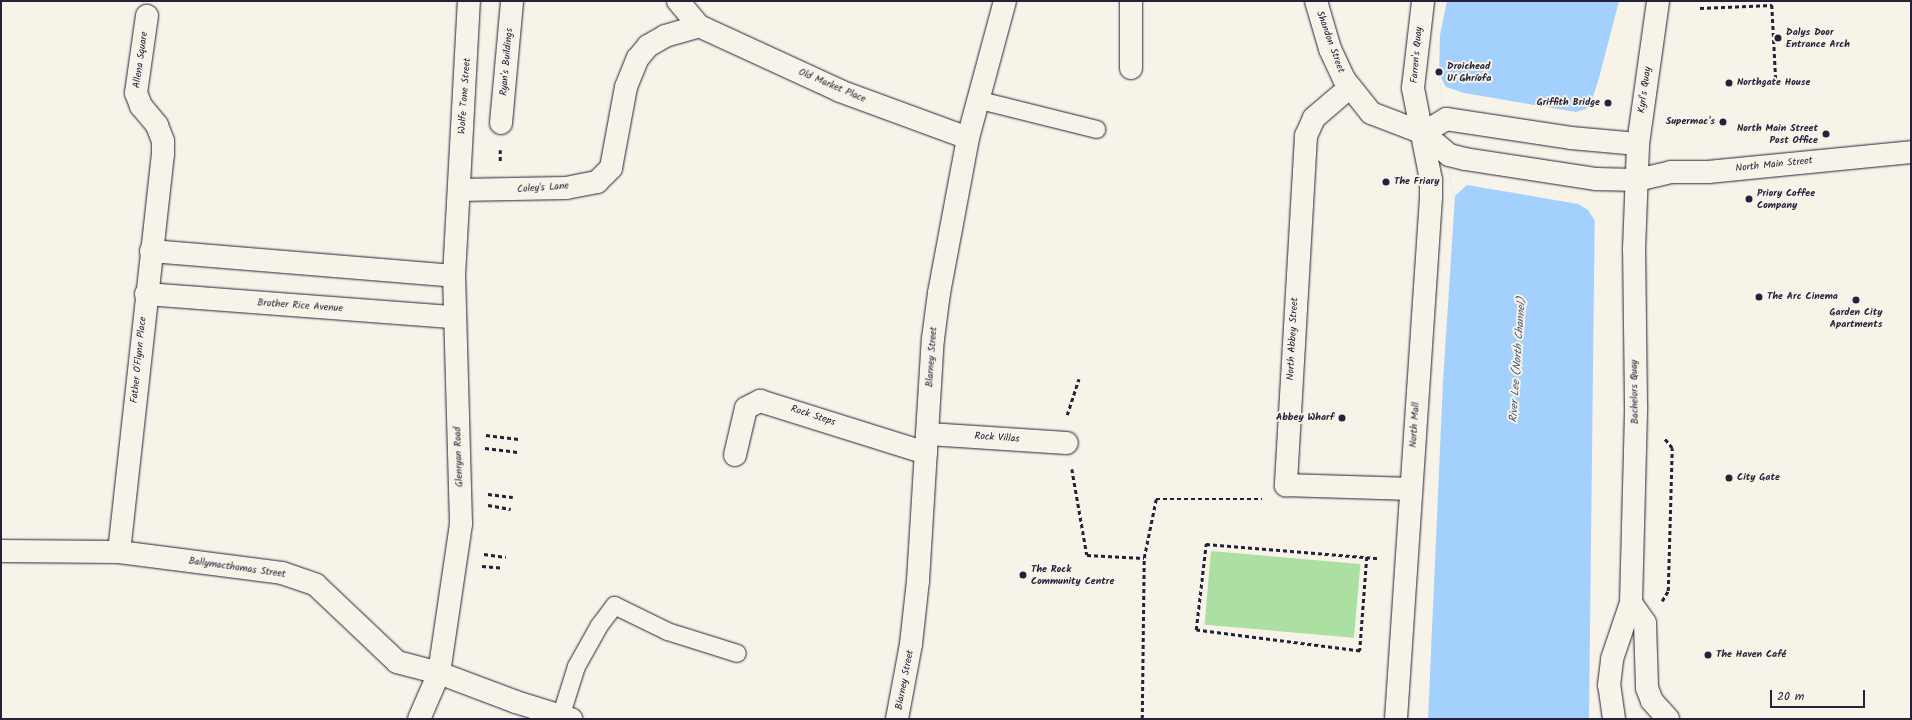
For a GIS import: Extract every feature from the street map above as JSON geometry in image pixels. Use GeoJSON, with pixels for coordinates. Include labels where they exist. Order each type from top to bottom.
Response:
{"type":"FeatureCollection","features":[{"type":"Feature","properties":{"kind":"street","name":"Wolfe Tone Street"},"geometry":{"type":"LineString","coordinates":[[458,190],[469,1]]}},
{"type":"Feature","properties":{"kind":"street","name":"Ryan's Buildings"},"geometry":{"type":"LineString","coordinates":[[501,124],[512,1]]}},
{"type":"Feature","properties":{"kind":"street"},"geometry":{"type":"LineString","coordinates":[[678,1],[699,26]]}},
{"type":"Feature","properties":{"kind":"street","name":"Blarney Street"},"geometry":{"type":"LineString","coordinates":[[897,719],[912,636],[939,293],[976,98],[1005,1]]}},
{"type":"Feature","properties":{"kind":"street"},"geometry":{"type":"LineString","coordinates":[[1131,1],[1131,68]]}},
{"type":"Feature","properties":{"kind":"street","name":"Shandon Street"},"geometry":{"type":"LineString","coordinates":[[1316,1],[1330,49],[1349,88],[1371,112],[1423,133]]}},
{"type":"Feature","properties":{"kind":"street","name":"Farren's Quay"},"geometry":{"type":"LineString","coordinates":[[1423,1],[1413,73],[1423,133]]}},
{"type":"Feature","properties":{"kind":"street","name":"Kyrl's Quay"},"geometry":{"type":"LineString","coordinates":[[1637,180],[1638,144],[1658,1]]}},
{"type":"Feature","properties":{"kind":"street","name":"Allena Square"},"geometry":{"type":"LineString","coordinates":[[147,16],[136,93],[163,141],[162,169]]}},
{"type":"Feature","properties":{"kind":"street","name":"Coley's Lane"},"geometry":{"type":"LineString","coordinates":[[458,190],[535,190],[589,183],[605,176],[614,158],[626,87],[638,58],[648,46],[665,36],[699,26]]}},
{"type":"Feature","properties":{"kind":"street","name":"Old Market Place"},"geometry":{"type":"LineString","coordinates":[[699,26],[840,92],[968,138]]}},
{"type":"Feature","properties":{"kind":"street","name":"North Abbey Street"},"geometry":{"type":"LineString","coordinates":[[1349,88],[1314,118],[1306,136],[1286,485],[1410,489]]}},
{"type":"Feature","properties":{"kind":"street"},"geometry":{"type":"LineString","coordinates":[[1637,180],[1596,179],[1449,155],[1423,133],[1446,119],[1596,140],[1638,144]]}},
{"type":"Feature","properties":{"kind":"street","name":"North Mall"},"geometry":{"type":"LineString","coordinates":[[1396,719],[1410,489],[1431,198],[1423,133]]}},
{"type":"Feature","properties":{"kind":"street","name":"North Main Street"},"geometry":{"type":"LineString","coordinates":[[1637,180],[1671,172],[1708,172],[1911,152]]}},
{"type":"Feature","properties":{"kind":"street","name":"Father O'Flynn Place"},"geometry":{"type":"LineString","coordinates":[[119,552],[146,294],[162,169]]}},
{"type":"Feature","properties":{"kind":"street","name":"Bachelors Quay"},"geometry":{"type":"LineString","coordinates":[[1614,719],[1609,686],[1612,659],[1631,603],[1636,406],[1634,250],[1637,180]]}},
{"type":"Feature","properties":{"kind":"street","name":"Glenryan Road"},"geometry":{"type":"LineString","coordinates":[[419,719],[439,673],[461,524],[454,318],[454,276],[458,190]]}},
{"type":"Feature","properties":{"kind":"street"},"geometry":{"type":"LineString","coordinates":[[151,251],[454,276]]}},
{"type":"Feature","properties":{"kind":"street","name":"Brother Rice Avenue"},"geometry":{"type":"LineString","coordinates":[[146,294],[454,318]]}},
{"type":"Feature","properties":{"kind":"street","name":"Rock Steps"},"geometry":{"type":"LineString","coordinates":[[735,455],[746,408],[760,401],[927,443]]}},
{"type":"Feature","properties":{"kind":"street","name":"Rock Villas"},"geometry":{"type":"LineString","coordinates":[[927,443],[1063,442]]}},
{"type":"Feature","properties":{"kind":"street","name":"Ballymacthomas Street"},"geometry":{"type":"LineString","coordinates":[[1,551],[119,552],[282,573],[316,585],[397,662],[439,673],[565,718]]}},
{"type":"Feature","properties":{"kind":"street"},"geometry":{"type":"LineString","coordinates":[[1631,603],[1645,623],[1647,688],[1652,701],[1668,719]]}},
{"type":"Feature","properties":{"kind":"lane"},"geometry":{"type":"LineString","coordinates":[[976,98],[1096,129]]}},
{"type":"Feature","properties":{"kind":"lane"},"geometry":{"type":"LineString","coordinates":[[565,718],[576,666],[598,625],[614,605],[667,631],[737,653]]}},
{"type":"Feature","properties":{"kind":"path"},"geometry":{"type":"LineString","coordinates":[[1700,8],[1772,5],[1776,81]]}},
{"type":"Feature","properties":{"kind":"path"},"geometry":{"type":"LineString","coordinates":[[1079,380],[1063,442],[1087,555],[1144,558]]}},
{"type":"Feature","properties":{"kind":"path"},"geometry":{"type":"LineString","coordinates":[[1636,406],[1672,448],[1668,591],[1645,623]]}},
{"type":"Feature","properties":{"kind":"path"},"geometry":{"type":"LineString","coordinates":[[480,434],[519,439]]}},
{"type":"Feature","properties":{"kind":"path"},"geometry":{"type":"LineString","coordinates":[[481,447],[519,452]]}},
{"type":"Feature","properties":{"kind":"path"},"geometry":{"type":"LineString","coordinates":[[484,493],[513,497]]}},
{"type":"Feature","properties":{"kind":"path"},"geometry":{"type":"LineString","coordinates":[[1142,719],[1144,558],[1156,499],[1271,499]]}},
{"type":"Feature","properties":{"kind":"path"},"geometry":{"type":"LineString","coordinates":[[483,505],[511,509]]}},
{"type":"Feature","properties":{"kind":"path"},"geometry":{"type":"LineString","coordinates":[[1367,557],[1360,651],[1196,630],[1206,544],[1367,557],[1378,558]]}},
{"type":"Feature","properties":{"kind":"path"},"geometry":{"type":"LineString","coordinates":[[482,554],[506,557]]}},
{"type":"Feature","properties":{"kind":"path"},"geometry":{"type":"LineString","coordinates":[[482,566],[503,568]]}},
{"type":"Feature","properties":{"kind":"green space"},"geometry":{"type":"Polygon","coordinates":[[[1211,551],[1360,564],[1354,638],[1205,625],[1211,551]]]}},
{"type":"Feature","properties":{"kind":"water","name":"River Lee (North Channel)"},"geometry":{"type":"Polygon","coordinates":[[[1447,1],[1619,1],[1599,78],[1596,105],[1589,719],[1428,719],[1443,382],[1455,196],[1451,186],[1439,74],[1440,35],[1447,1]]]}},
{"type":"Feature","properties":{"kind":"pier","name":"Griffith Bridge"},"geometry":{"type":"Polygon","coordinates":[[[1439,74],[1446,87],[1464,93],[1576,112],[1586,109],[1592,100],[1599,78],[1597,224],[1588,210],[1578,204],[1467,185],[1455,196],[1451,186],[1439,74]]]}},
{"type":"Feature","properties":{"kind":"place","name":"Dalys Door Entrance Arch"},"geometry":{"type":"Point","coordinates":[1778,38]}},
{"type":"Feature","properties":{"kind":"place","name":"Droichead Uí Ghríofa"},"geometry":{"type":"Point","coordinates":[1439,72]}},
{"type":"Feature","properties":{"kind":"place","name":"Northgate House"},"geometry":{"type":"Point","coordinates":[1729,83]}},
{"type":"Feature","properties":{"kind":"place","name":"Griffith Bridge"},"geometry":{"type":"Point","coordinates":[1608,103]}},
{"type":"Feature","properties":{"kind":"place","name":"Supermac's"},"geometry":{"type":"Point","coordinates":[1723,122]}},
{"type":"Feature","properties":{"kind":"place","name":"North Main Street Post Office"},"geometry":{"type":"Point","coordinates":[1826,134]}},
{"type":"Feature","properties":{"kind":"place","name":"The Friary"},"geometry":{"type":"Point","coordinates":[1386,182]}},
{"type":"Feature","properties":{"kind":"place","name":"Priory Coffee Company"},"geometry":{"type":"Point","coordinates":[1749,199]}},
{"type":"Feature","properties":{"kind":"place","name":"The Arc Cinema"},"geometry":{"type":"Point","coordinates":[1759,297]}},
{"type":"Feature","properties":{"kind":"place","name":"Garden City Apartments"},"geometry":{"type":"Point","coordinates":[1856,300]}},
{"type":"Feature","properties":{"kind":"place","name":"Abbey Wharf"},"geometry":{"type":"Point","coordinates":[1342,418]}},
{"type":"Feature","properties":{"kind":"place","name":"City Gate"},"geometry":{"type":"Point","coordinates":[1729,478]}},
{"type":"Feature","properties":{"kind":"place","name":"The Rock Community Centre"},"geometry":{"type":"Point","coordinates":[1023,575]}},
{"type":"Feature","properties":{"kind":"place","name":"The Haven Café"},"geometry":{"type":"Point","coordinates":[1708,655]}}]}
